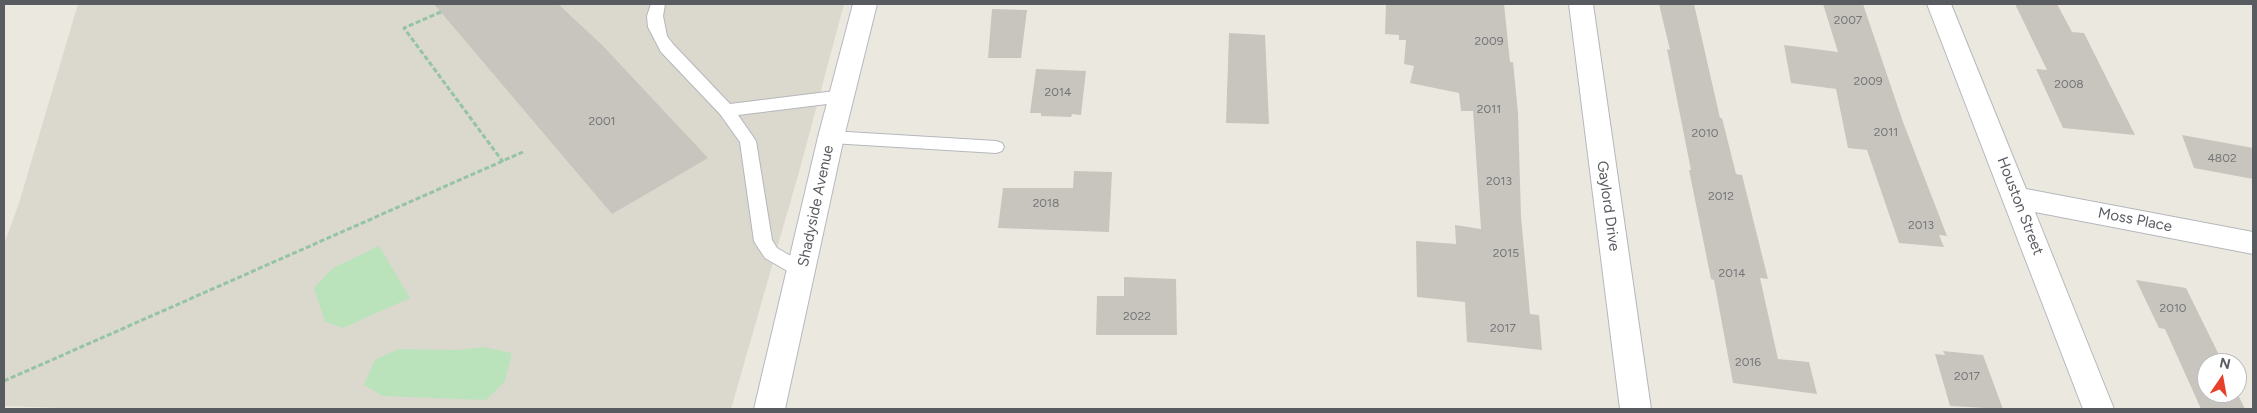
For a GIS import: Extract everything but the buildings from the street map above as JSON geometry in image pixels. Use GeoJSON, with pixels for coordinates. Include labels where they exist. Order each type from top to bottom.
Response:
{"type":"FeatureCollection","features":[{"type":"Feature","properties":{"kind":"street","name":"Shadyside Avenue"},"geometry":{"type":"LineString","coordinates":[[770,409],[831,137],[865,4]]}},
{"type":"Feature","properties":{"kind":"street","name":"Gaylord Drive"},"geometry":{"type":"LineString","coordinates":[[1580,4],[1636,409]]}},
{"type":"Feature","properties":{"kind":"street","name":"Houston Street"},"geometry":{"type":"LineString","coordinates":[[1939,4],[2099,409]]}},
{"type":"Feature","properties":{"kind":"street","name":"Moss Place"},"geometry":{"type":"LineString","coordinates":[[2017,198],[2253,243]]}},
{"type":"Feature","properties":{"kind":"lane"},"geometry":{"type":"LineString","coordinates":[[658,4],[655,16],[656,27],[660,37],[726,110],[748,141],[763,241],[770,252],[802,271]]}},
{"type":"Feature","properties":{"kind":"lane"},"geometry":{"type":"LineString","coordinates":[[726,110],[843,96]]}},
{"type":"Feature","properties":{"kind":"lane"},"geometry":{"type":"LineString","coordinates":[[831,137],[996,147]]}},
{"type":"Feature","properties":{"kind":"path"},"geometry":{"type":"LineString","coordinates":[[441,12],[404,28],[503,162]]}},
{"type":"Feature","properties":{"kind":"path"},"geometry":{"type":"LineString","coordinates":[[4,381],[523,152]]}},
{"type":"Feature","properties":{"kind":"shaded area"},"geometry":{"type":"Polygon","coordinates":[[[78,4],[844,4],[801,165],[731,409],[88,409],[4,406],[4,244],[19,203],[78,4]]]}},
{"type":"Feature","properties":{"kind":"green space"},"geometry":{"type":"Polygon","coordinates":[[[379,246],[410,298],[343,328],[325,322],[314,288],[333,268],[379,246]]]}},
{"type":"Feature","properties":{"kind":"green space"},"geometry":{"type":"Polygon","coordinates":[[[484,347],[512,353],[505,381],[486,400],[383,396],[364,385],[375,360],[398,349],[458,350],[484,347]]]}}]}
